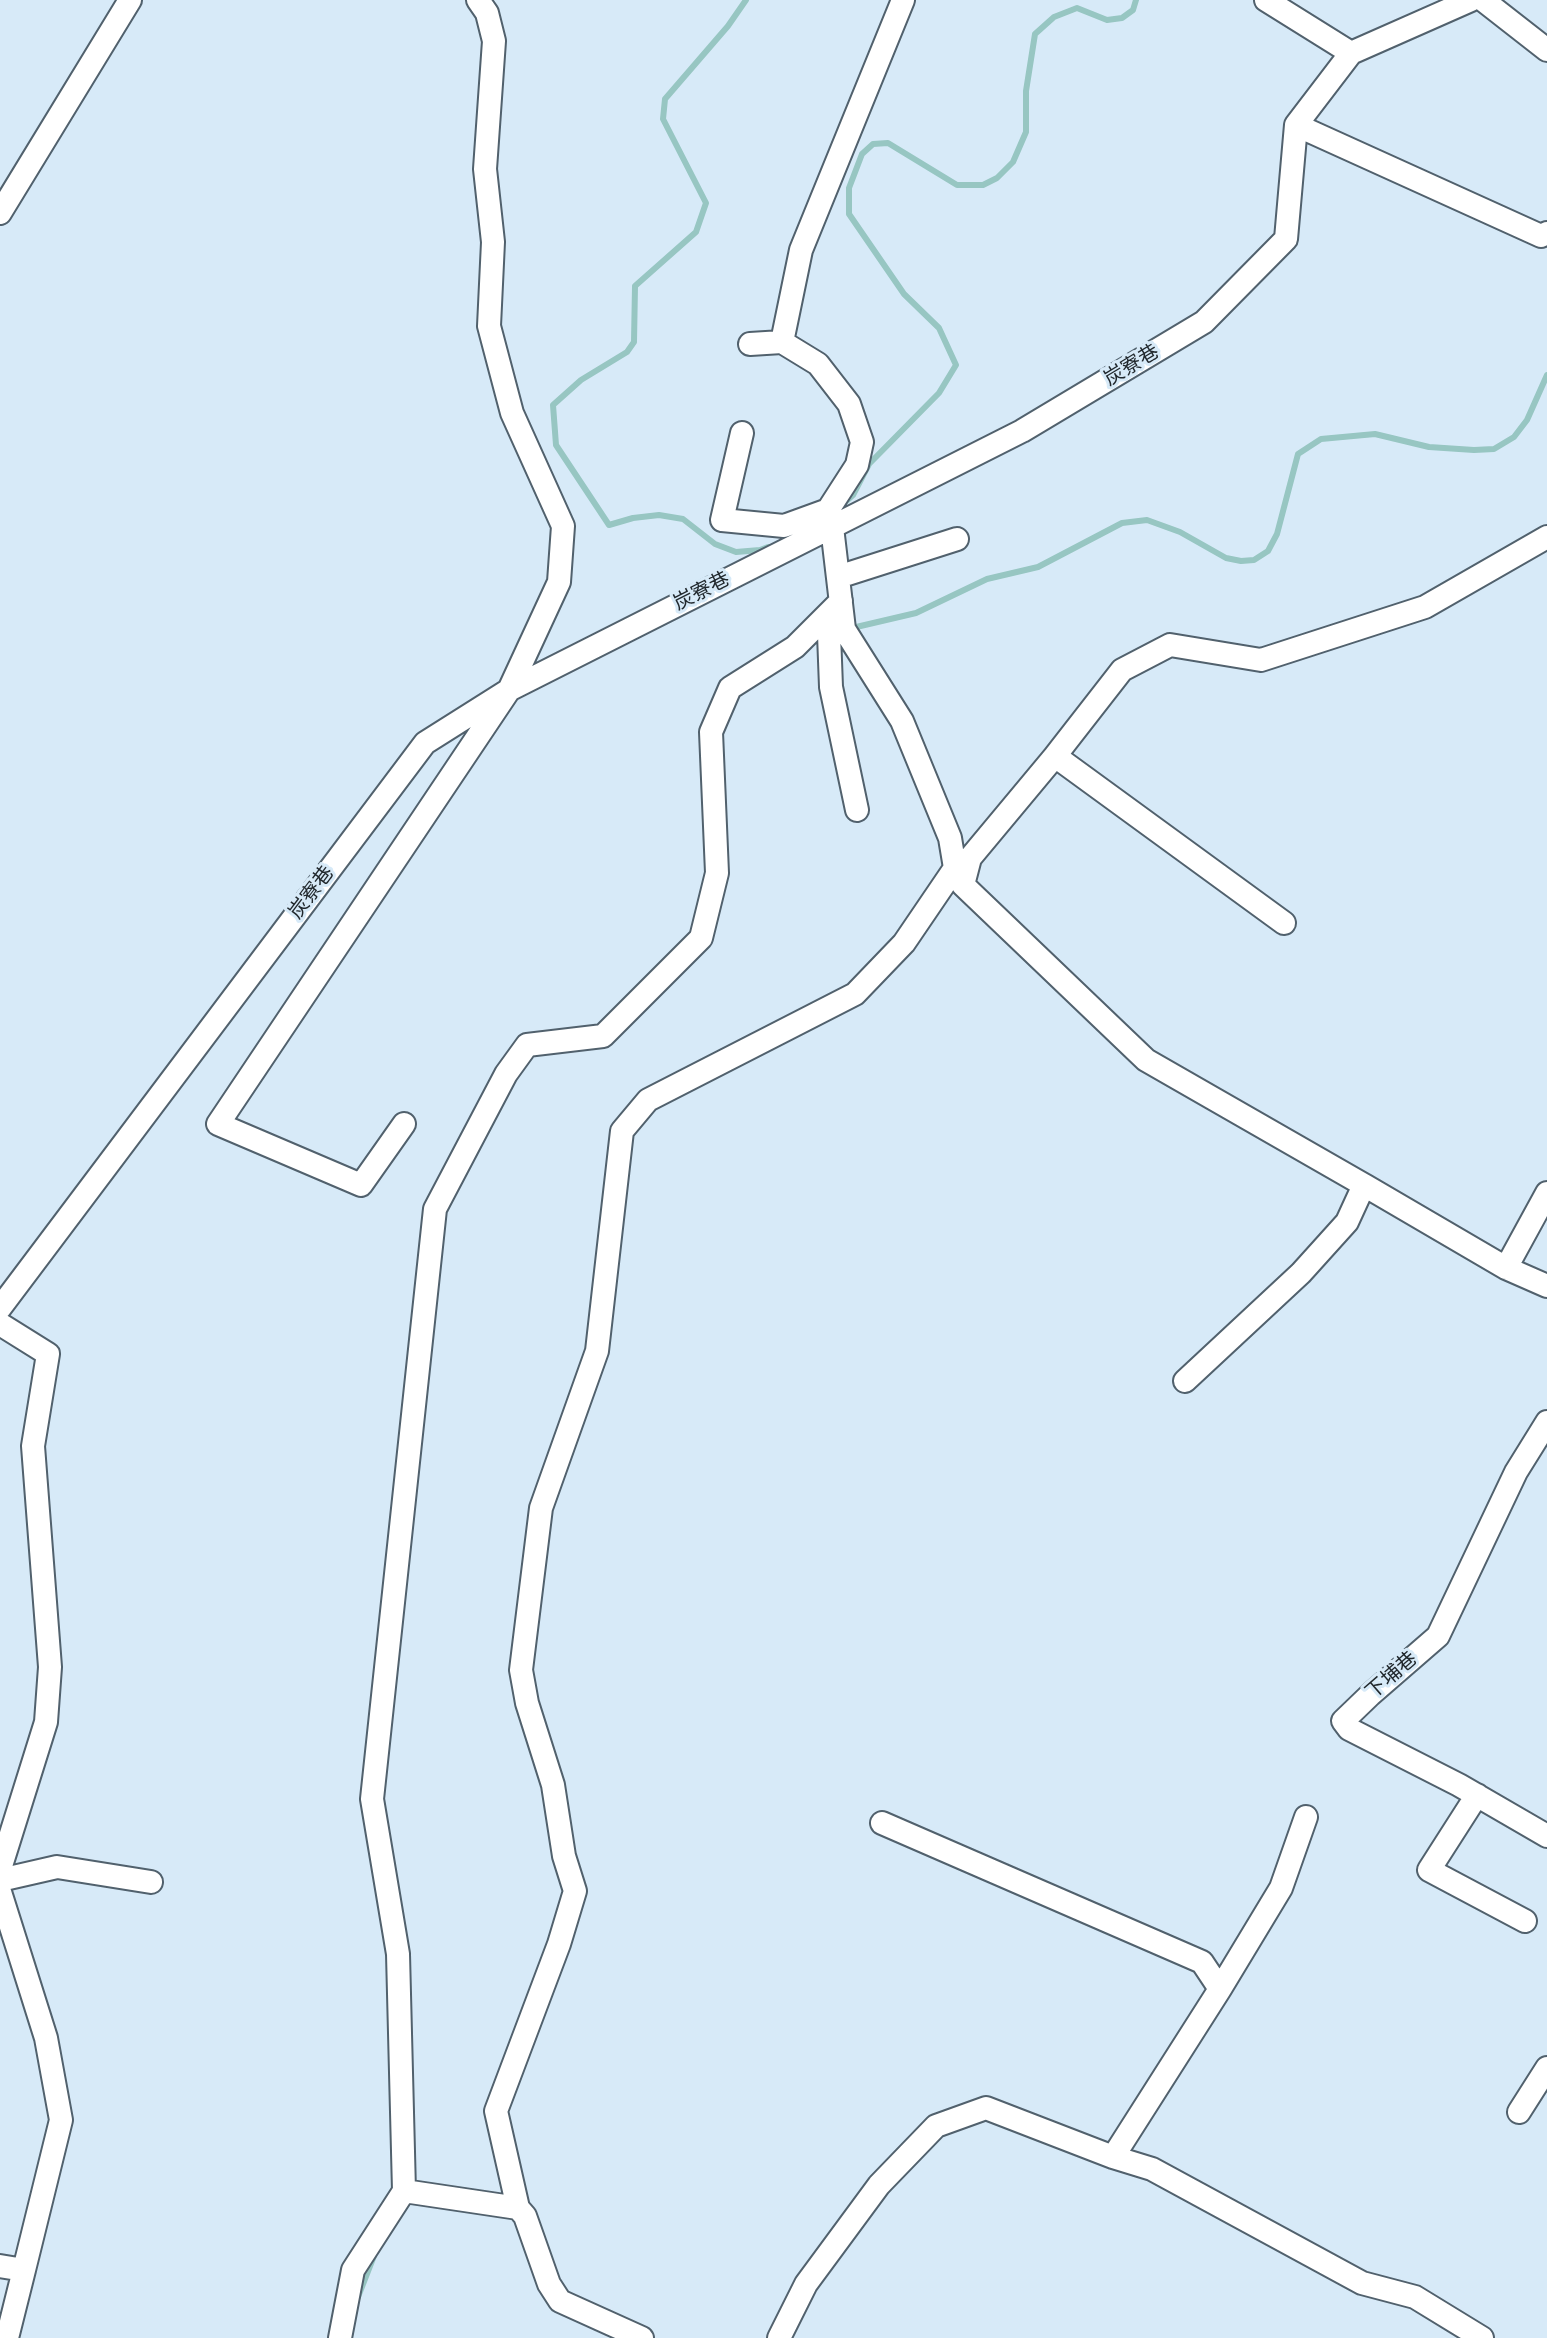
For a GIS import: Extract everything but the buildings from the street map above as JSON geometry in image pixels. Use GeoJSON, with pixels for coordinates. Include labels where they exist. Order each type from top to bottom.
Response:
{"type":"FeatureCollection","features":[{"type":"Feature","properties":{"kind":"street"},"geometry":{"type":"LineString","coordinates":[[0,213],[130,0]]}},
{"type":"Feature","properties":{"kind":"street"},"geometry":{"type":"LineString","coordinates":[[404,1124],[361,1185],[218,1124],[509,690],[559,582],[563,526],[512,413],[489,326],[493,242],[485,169],[494,40],[487,13],[478,0]]}},
{"type":"Feature","properties":{"kind":"street"},"geometry":{"type":"LineString","coordinates":[[782,342],[801,250],[903,0]]}},
{"type":"Feature","properties":{"kind":"street"},"geometry":{"type":"LineString","coordinates":[[1266,0],[1351,53]]}},
{"type":"Feature","properties":{"kind":"street"},"geometry":{"type":"LineString","coordinates":[[1471,0],[1351,53],[1296,125],[1541,236],[1547,233]]}},
{"type":"Feature","properties":{"kind":"street"},"geometry":{"type":"LineString","coordinates":[[1483,0],[1547,50]]}},
{"type":"Feature","properties":{"kind":"street","name":"炭寮巷"},"geometry":{"type":"LineString","coordinates":[[0,1308],[425,743],[509,690],[1022,431],[1204,322],[1286,239],[1296,125]]}},
{"type":"Feature","properties":{"kind":"street"},"geometry":{"type":"LineString","coordinates":[[742,433],[722,520],[784,526],[828,510],[857,465],[862,442],[849,404],[818,364],[782,342],[750,344]]}},
{"type":"Feature","properties":{"kind":"street"},"geometry":{"type":"LineString","coordinates":[[642,2338],[560,2301],[549,2284],[525,2216],[518,2208],[496,2111],[559,1944],[575,1891],[564,1856],[553,1785],[527,1703],[521,1670],[540,1508],[597,1351],[622,1131],[648,1100],[855,994],[904,943],[955,868],[950,838],[902,721],[844,629],[832,527]]}},
{"type":"Feature","properties":{"kind":"street"},"geometry":{"type":"LineString","coordinates":[[1547,537],[1425,607],[1261,660],[1170,645],[1122,670],[1055,756],[970,858],[963,885],[1146,1060],[1506,1268],[1547,1286]]}},
{"type":"Feature","properties":{"kind":"street"},"geometry":{"type":"LineString","coordinates":[[837,577],[957,539]]}},
{"type":"Feature","properties":{"kind":"street"},"geometry":{"type":"LineString","coordinates":[[340,2338],[353,2270],[404,2192],[398,1954],[372,1799],[435,1209],[506,1074],[527,1045],[603,1036],[701,938],[717,873],[711,732],[730,688],[795,647],[841,602]]}},
{"type":"Feature","properties":{"kind":"street"},"geometry":{"type":"LineString","coordinates":[[844,629],[829,634],[831,687],[857,810]]}},
{"type":"Feature","properties":{"kind":"street"},"geometry":{"type":"LineString","coordinates":[[1055,756],[1284,923]]}},
{"type":"Feature","properties":{"kind":"street"},"geometry":{"type":"LineString","coordinates":[[1185,1381],[1301,1273],[1347,1222],[1364,1185]]}},
{"type":"Feature","properties":{"kind":"street"},"geometry":{"type":"LineString","coordinates":[[1506,1268],[1547,1193]]}},
{"type":"Feature","properties":{"kind":"street"},"geometry":{"type":"LineString","coordinates":[[0,1324],[48,1354],[33,1446],[50,1667],[46,1722],[0,1869]]}},
{"type":"Feature","properties":{"kind":"street","name":"下埔巷"},"geometry":{"type":"LineString","coordinates":[[1547,1422],[1516,1472],[1438,1636],[1343,1720],[1349,1729],[1477,1795],[1547,1836]]}},
{"type":"Feature","properties":{"kind":"street"},"geometry":{"type":"LineString","coordinates":[[1477,1795],[1429,1870],[1525,1921]]}},
{"type":"Feature","properties":{"kind":"street"},"geometry":{"type":"LineString","coordinates":[[1113,2157],[1281,1888],[1306,1817]]}},
{"type":"Feature","properties":{"kind":"street"},"geometry":{"type":"LineString","coordinates":[[882,1823],[1202,1962],[1220,1989]]}},
{"type":"Feature","properties":{"kind":"street"},"geometry":{"type":"LineString","coordinates":[[0,1880],[57,1867],[151,1881]]}},
{"type":"Feature","properties":{"kind":"street"},"geometry":{"type":"LineString","coordinates":[[0,1892],[46,2038],[61,2120],[7,2338]]}},
{"type":"Feature","properties":{"kind":"street"},"geometry":{"type":"LineString","coordinates":[[1519,2112],[1547,2068]]}},
{"type":"Feature","properties":{"kind":"street"},"geometry":{"type":"LineString","coordinates":[[779,2338],[806,2284],[873,2194],[936,2126],[986,2108],[1113,2157],[1152,2169],[1362,2283],[1414,2297],[1482,2338]]}},
{"type":"Feature","properties":{"kind":"street"},"geometry":{"type":"LineString","coordinates":[[404,2192],[518,2208]]}},
{"type":"Feature","properties":{"kind":"street"},"geometry":{"type":"LineString","coordinates":[[0,2266],[24,2270]]}},
{"type":"Feature","properties":{"kind":"waterway"},"geometry":{"type":"LineString","coordinates":[[746,0],[728,26],[665,99],[663,119],[706,203],[696,232],[635,286],[634,342],[627,352],[581,380],[553,405],[556,445],[609,525],[633,518],[659,515],[683,519],[715,544],[736,552],[768,547]]}},
{"type":"Feature","properties":{"kind":"waterway"},"geometry":{"type":"LineString","coordinates":[[843,504],[853,495],[869,464],[939,393],[956,365],[939,328],[904,294],[849,214],[849,188],[862,154],[873,144],[888,143],[957,185],[983,185],[997,178],[1013,162],[1026,132],[1026,91],[1035,34],[1054,17],[1077,8],[1107,20],[1122,18],[1133,10],[1136,0]]}},
{"type":"Feature","properties":{"kind":"waterway"},"geometry":{"type":"LineString","coordinates":[[852,628],[916,613],[987,579],[1038,567],[1122,523],[1147,520],[1180,532],[1226,558],[1241,561],[1254,560],[1268,551],[1277,534],[1298,454],[1321,439],[1375,434],[1429,447],[1494,449],[1514,437],[1527,420],[1547,375]]}},
{"type":"Feature","properties":{"kind":"waterway"},"geometry":{"type":"LineString","coordinates":[[358,2297],[374,2256]]}}]}
